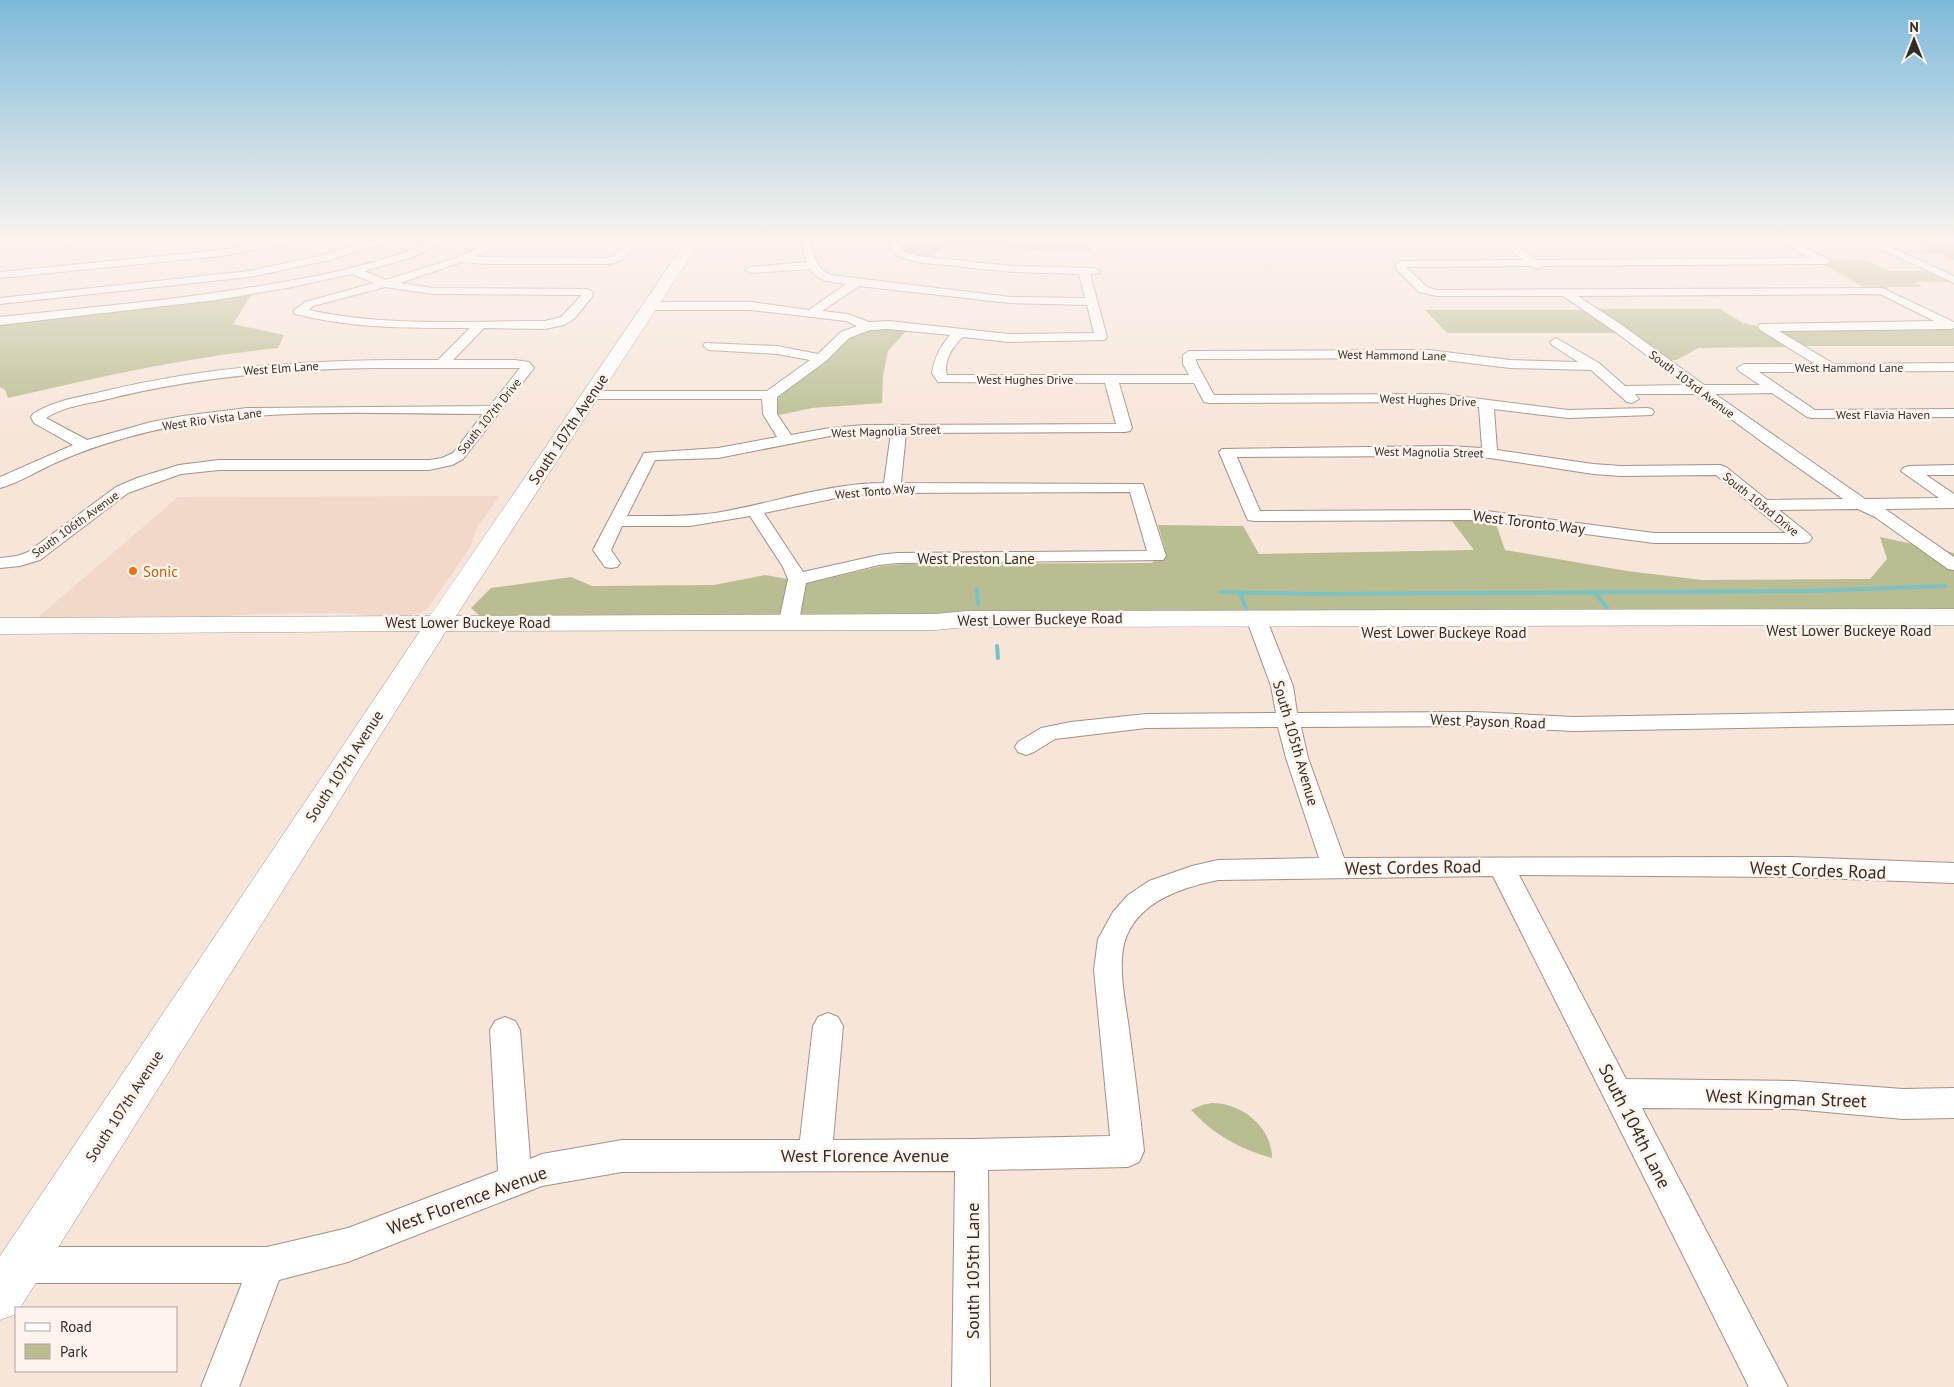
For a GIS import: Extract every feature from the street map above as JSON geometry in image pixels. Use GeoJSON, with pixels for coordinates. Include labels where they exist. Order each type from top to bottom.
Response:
{"type":"FeatureCollection","features":[{"type":"Feature","properties":{"kind":"main road","name":"South 107th Avenue"},"geometry":{"type":"LineString","coordinates":[[0,1297],[387,700],[651,306]]}},
{"type":"Feature","properties":{"kind":"main road","name":"West Lower Buckeye Road"},"geometry":{"type":"LineString","coordinates":[[0,626],[789,621],[935,622],[974,634],[1259,625],[1954,617]]}},
{"type":"Feature","properties":{"kind":"main road","name":"West Lower Buckeye Road"},"geometry":{"type":"LineString","coordinates":[[1259,625],[1954,630]]}},
{"type":"Feature","properties":{"kind":"street"},"geometry":{"type":"LineString","coordinates":[[0,321],[150,305]]}},
{"type":"Feature","properties":{"kind":"street"},"geometry":{"type":"LineString","coordinates":[[311,305],[300,308],[300,312],[355,322],[398,325],[561,324],[569,319],[580,305]]}},
{"type":"Feature","properties":{"kind":"street"},"geometry":{"type":"LineString","coordinates":[[812,313],[823,305]]}},
{"type":"Feature","properties":{"kind":"street"},"geometry":{"type":"LineString","coordinates":[[787,440],[770,417],[767,405],[770,396],[821,358],[845,335],[868,326],[888,325],[960,334],[1040,339],[1101,337],[1093,305]]}},
{"type":"Feature","properties":{"kind":"street","name":"South 103rd Avenue"},"geometry":{"type":"LineString","coordinates":[[1583,305],[1618,328],[1770,441],[1861,504],[1881,513],[1954,564]]}},
{"type":"Feature","properties":{"kind":"street"},"geometry":{"type":"LineString","coordinates":[[1910,305],[1952,325]]}},
{"type":"Feature","properties":{"kind":"street"},"geometry":{"type":"LineString","coordinates":[[651,306],[751,306],[848,318],[868,326]]}},
{"type":"Feature","properties":{"kind":"street"},"geometry":{"type":"LineString","coordinates":[[441,364],[480,325]]}},
{"type":"Feature","properties":{"kind":"street"},"geometry":{"type":"LineString","coordinates":[[1831,367],[1764,327],[1952,325]]}},
{"type":"Feature","properties":{"kind":"street","name":"West Hughes Drive"},"geometry":{"type":"LineString","coordinates":[[960,334],[944,350],[939,373],[943,379],[1198,379],[1209,399],[1418,398],[1486,403],[1568,414],[1646,412],[1621,390]]}},
{"type":"Feature","properties":{"kind":"street"},"geometry":{"type":"LineString","coordinates":[[1264,342],[1272,354]]}},
{"type":"Feature","properties":{"kind":"street"},"geometry":{"type":"LineString","coordinates":[[1556,342],[1594,366],[1621,390],[1775,390]]}},
{"type":"Feature","properties":{"kind":"street"},"geometry":{"type":"LineString","coordinates":[[710,346],[777,350],[821,358]]}},
{"type":"Feature","properties":{"kind":"street","name":"West Hammond Lane"},"geometry":{"type":"LineString","coordinates":[[1198,379],[1189,355],[1428,354],[1510,364],[1594,366]]}},
{"type":"Feature","properties":{"kind":"street","name":"West Elm Lane"},"geometry":{"type":"LineString","coordinates":[[86,446],[39,420],[40,415],[62,407],[134,389],[234,372],[305,366],[515,364],[526,366]]}},
{"type":"Feature","properties":{"kind":"street","name":"South 107th Drive"},"geometry":{"type":"LineString","coordinates":[[179,470],[219,465],[429,464],[446,462],[458,456],[525,372],[526,366]]}},
{"type":"Feature","properties":{"kind":"street","name":"West Hammond Lane"},"geometry":{"type":"LineString","coordinates":[[1775,390],[1744,368],[1954,367]]}},
{"type":"Feature","properties":{"kind":"street","name":"West Magnolia Street"},"geometry":{"type":"LineString","coordinates":[[615,520],[649,456],[718,453],[845,430],[1125,428],[1111,379]]}},
{"type":"Feature","properties":{"kind":"street","name":"West Flavia Haven"},"geometry":{"type":"LineString","coordinates":[[1775,390],[1812,414],[1954,413]]}},
{"type":"Feature","properties":{"kind":"street"},"geometry":{"type":"LineString","coordinates":[[591,395],[770,396]]}},
{"type":"Feature","properties":{"kind":"street"},"geometry":{"type":"LineString","coordinates":[[1486,403],[1490,453]]}},
{"type":"Feature","properties":{"kind":"street","name":"West Rio Vista Lane"},"geometry":{"type":"LineString","coordinates":[[0,483],[47,460],[86,446],[166,424],[248,412],[494,410]]}},
{"type":"Feature","properties":{"kind":"street"},"geometry":{"type":"LineString","coordinates":[[892,487],[899,429]]}},
{"type":"Feature","properties":{"kind":"street","name":"West Magnolia Street"},"geometry":{"type":"LineString","coordinates":[[1254,516],[1227,452],[1447,451],[1490,453],[1593,469],[1621,471],[1720,470]]}},
{"type":"Feature","properties":{"kind":"street","name":"South 106th Avenue"},"geometry":{"type":"LineString","coordinates":[[0,563],[27,559],[44,550],[105,501],[122,490],[179,470]]}},
{"type":"Feature","properties":{"kind":"street","name":"South 103rd Drive"},"geometry":{"type":"LineString","coordinates":[[1720,470],[1803,538]]}},
{"type":"Feature","properties":{"kind":"street"},"geometry":{"type":"LineString","coordinates":[[1954,470],[1909,470],[1954,502]]}},
{"type":"Feature","properties":{"kind":"street","name":"West Tonto Way"},"geometry":{"type":"LineString","coordinates":[[615,520],[690,520],[754,510],[845,491],[892,487],[1137,487],[1157,556]]}},
{"type":"Feature","properties":{"kind":"street"},"geometry":{"type":"LineString","coordinates":[[1763,505],[1954,502]]}},
{"type":"Feature","properties":{"kind":"street","name":"South 103rd Avenue"},"geometry":{"type":"LineString","coordinates":[[1861,504],[1868,514],[1954,578]]}},
{"type":"Feature","properties":{"kind":"street"},"geometry":{"type":"LineString","coordinates":[[754,510],[792,567],[797,579],[789,621]]}},
{"type":"Feature","properties":{"kind":"street","name":"West Toronto Way"},"geometry":{"type":"LineString","coordinates":[[1254,516],[1479,515],[1654,538],[1803,538]]}},
{"type":"Feature","properties":{"kind":"street"},"geometry":{"type":"LineString","coordinates":[[611,563],[602,550],[615,520]]}},
{"type":"Feature","properties":{"kind":"street","name":"West Preston Lane"},"geometry":{"type":"LineString","coordinates":[[797,579],[880,560],[897,558],[1157,556]]}},
{"type":"Feature","properties":{"kind":"street","name":"South 105th Avenue"},"geometry":{"type":"LineString","coordinates":[[1259,625],[1282,686],[1297,758],[1335,868]]}},
{"type":"Feature","properties":{"kind":"street","name":"West Payson Road"},"geometry":{"type":"LineString","coordinates":[[1026,746],[1049,733],[1146,722],[1476,719],[1573,724],[1954,718]]}},
{"type":"Feature","properties":{"kind":"street","name":"West Cordes Road"},"geometry":{"type":"LineString","coordinates":[[1128,1151],[1108,970],[1111,942],[1122,920],[1141,898],[1170,881],[1218,870],[1501,866],[1795,867],[1954,874]]}},
{"type":"Feature","properties":{"kind":"street","name":"South 104th Lane"},"geometry":{"type":"LineString","coordinates":[[1501,866],[1769,1387]]}},
{"type":"Feature","properties":{"kind":"street"},"geometry":{"type":"LineString","coordinates":[[815,1155],[828,1026]]}},
{"type":"Feature","properties":{"kind":"street"},"geometry":{"type":"LineString","coordinates":[[505,1030],[515,1181]]}},
{"type":"Feature","properties":{"kind":"street","name":"West Kingman Street"},"geometry":{"type":"LineString","coordinates":[[1618,1093],[1794,1095],[1903,1104],[1954,1103]]}},
{"type":"Feature","properties":{"kind":"street","name":"West Florence Avenue"},"geometry":{"type":"LineString","coordinates":[[21,1265],[267,1265],[348,1245],[542,1170],[622,1156],[972,1155],[1128,1151]]}},
{"type":"Feature","properties":{"kind":"street","name":"South 105th Lane"},"geometry":{"type":"LineString","coordinates":[[971,1387],[972,1155]]}},
{"type":"Feature","properties":{"kind":"street"},"geometry":{"type":"LineString","coordinates":[[220,1387],[267,1265]]}},
{"type":"Feature","properties":{"kind":"shaded area"},"geometry":{"type":"Polygon","coordinates":[[[500,496],[477,527],[471,546],[428,608],[419,613],[379,617],[345,613],[251,614],[207,618],[36,619],[178,497],[500,496]]]}},
{"type":"Feature","properties":{"kind":"green space"},"geometry":{"type":"Polygon","coordinates":[[[170,305],[245,305],[233,324],[284,335],[278,348],[176,362],[8,398],[5,390],[0,387],[0,325],[170,305]]]}},
{"type":"Feature","properties":{"kind":"green space"},"geometry":{"type":"Polygon","coordinates":[[[1597,309],[1720,309],[1743,323],[1757,326],[1790,347],[1698,348],[1677,360],[1669,360],[1621,324],[1597,309]]]}},
{"type":"Feature","properties":{"kind":"green space"},"geometry":{"type":"Polygon","coordinates":[[[1425,310],[1582,310],[1617,333],[1447,333],[1425,310]]]}},
{"type":"Feature","properties":{"kind":"green space"},"geometry":{"type":"Polygon","coordinates":[[[1954,325],[1954,346],[1803,346],[1764,327],[1954,325]]]}},
{"type":"Feature","properties":{"kind":"green space"},"geometry":{"type":"Polygon","coordinates":[[[868,326],[909,328],[888,351],[883,376],[882,403],[812,408],[770,417],[770,395],[845,335],[868,326]]]}},
{"type":"Feature","properties":{"kind":"green space"},"geometry":{"type":"Polygon","coordinates":[[[1481,519],[1495,521],[1505,550],[1627,571],[1702,580],[1870,579],[1887,559],[1880,537],[1954,553],[1954,610],[480,616],[471,608],[491,588],[571,577],[592,586],[714,585],[765,575],[809,583],[882,566],[905,564],[1151,563],[1164,555],[1165,549],[1158,525],[1243,526],[1259,554],[1474,550],[1451,520],[1481,519]]]}},
{"type":"Feature","properties":{"kind":"green space"},"geometry":{"type":"Polygon","coordinates":[[[1212,1103],[1234,1107],[1253,1119],[1267,1136],[1272,1158],[1228,1140],[1209,1127],[1191,1110],[1212,1103]]]}},
{"type":"Feature","properties":{"kind":"waterway"},"geometry":{"type":"LineString","coordinates":[[1221,592],[1310,594],[1810,591],[1945,586]]}},
{"type":"Feature","properties":{"kind":"waterway"},"geometry":{"type":"LineString","coordinates":[[977,589],[978,604]]}},
{"type":"Feature","properties":{"kind":"waterway"},"geometry":{"type":"LineString","coordinates":[[1240,593],[1247,611]]}},
{"type":"Feature","properties":{"kind":"waterway"},"geometry":{"type":"LineString","coordinates":[[1595,593],[1608,609]]}},
{"type":"Feature","properties":{"kind":"waterway"},"geometry":{"type":"LineString","coordinates":[[997,646],[998,658]]}},
{"type":"Feature","properties":{"kind":"place","name":"Sonic"},"geometry":{"type":"Point","coordinates":[133,571]}}]}
